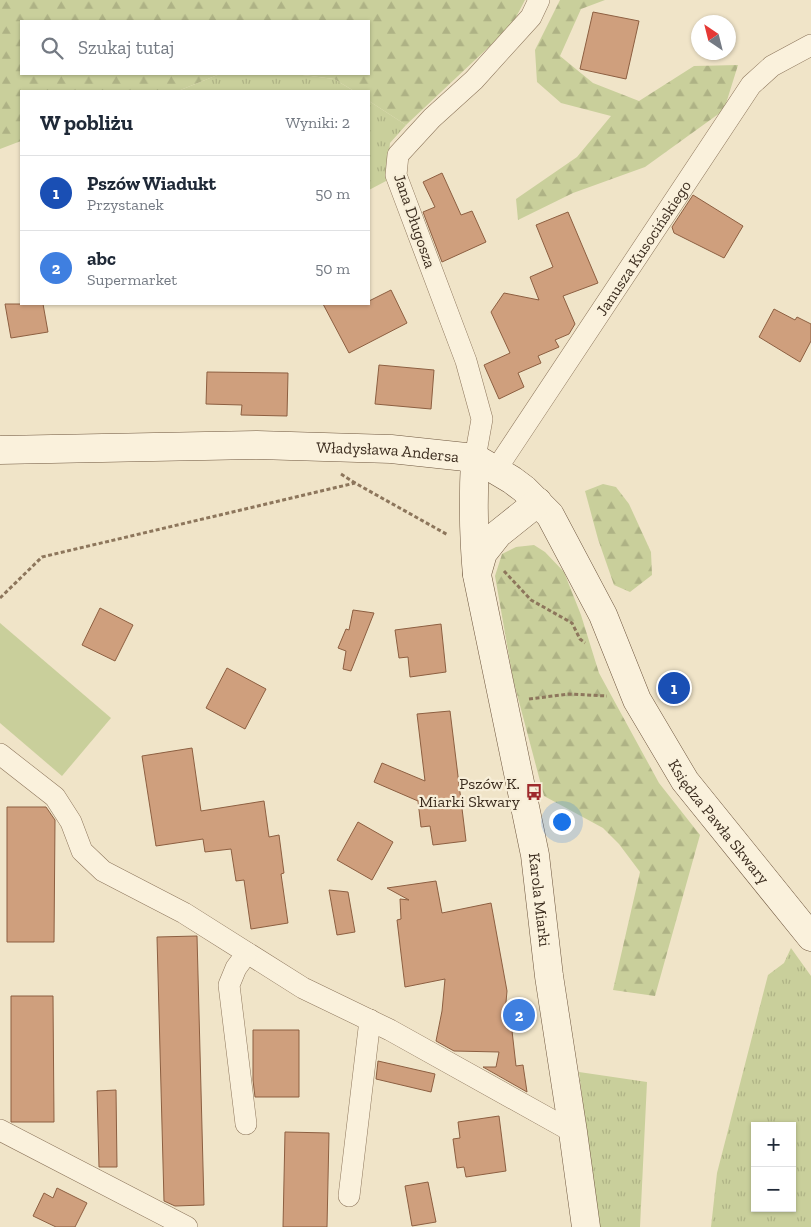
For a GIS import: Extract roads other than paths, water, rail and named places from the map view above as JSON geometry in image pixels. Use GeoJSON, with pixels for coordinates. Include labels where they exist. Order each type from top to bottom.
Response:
{"type":"FeatureCollection","features":[{"type":"Feature","properties":{"kind":"main road","name":"Władysława Andersa"},"geometry":{"type":"LineString","coordinates":[[0,450],[257,445],[391,449],[485,464],[524,489],[550,515],[603,615],[637,700]]}},
{"type":"Feature","properties":{"kind":"main road","name":"Karola Miarki"},"geometry":{"type":"LineString","coordinates":[[485,464],[473,501],[478,561],[504,706],[535,855],[549,976],[586,1227]]}},
{"type":"Feature","properties":{"kind":"main road"},"geometry":{"type":"LineString","coordinates":[[478,561],[498,534],[538,502]]}},
{"type":"Feature","properties":{"kind":"main road","name":"Księdza Pawła Skwary"},"geometry":{"type":"LineString","coordinates":[[637,700],[685,781],[811,937]]}},
{"type":"Feature","properties":{"kind":"street","name":"Jana Długosza"},"geometry":{"type":"LineString","coordinates":[[485,464],[482,420],[466,362],[396,175],[398,155],[432,118],[474,80],[531,18],[540,0]]}},
{"type":"Feature","properties":{"kind":"street","name":"Janusza Kusocińskiego"},"geometry":{"type":"LineString","coordinates":[[485,464],[751,85],[772,66],[811,45]]}},
{"type":"Feature","properties":{"kind":"street"},"geometry":{"type":"LineString","coordinates":[[0,754],[55,797],[71,822],[82,850],[103,871],[184,913],[303,988],[370,1020],[440,1057],[573,1132]]}},
{"type":"Feature","properties":{"kind":"street"},"geometry":{"type":"LineString","coordinates":[[246,1124],[229,985],[236,968],[247,953]]}},
{"type":"Feature","properties":{"kind":"street"},"geometry":{"type":"LineString","coordinates":[[349,1196],[370,1020]]}},
{"type":"Feature","properties":{"kind":"street"},"geometry":{"type":"LineString","coordinates":[[0,1130],[187,1227]]}},
{"type":"Feature","properties":{"kind":"place","name":"Pszów Wiadukt"},"geometry":{"type":"Point","coordinates":[674,688]}},
{"type":"Feature","properties":{"kind":"place","name":"Pszów K. Miarki Skwary"},"geometry":{"type":"Point","coordinates":[534,792]}},
{"type":"Feature","properties":{"kind":"place","name":"abc"},"geometry":{"type":"Point","coordinates":[519,1015]}}]}
